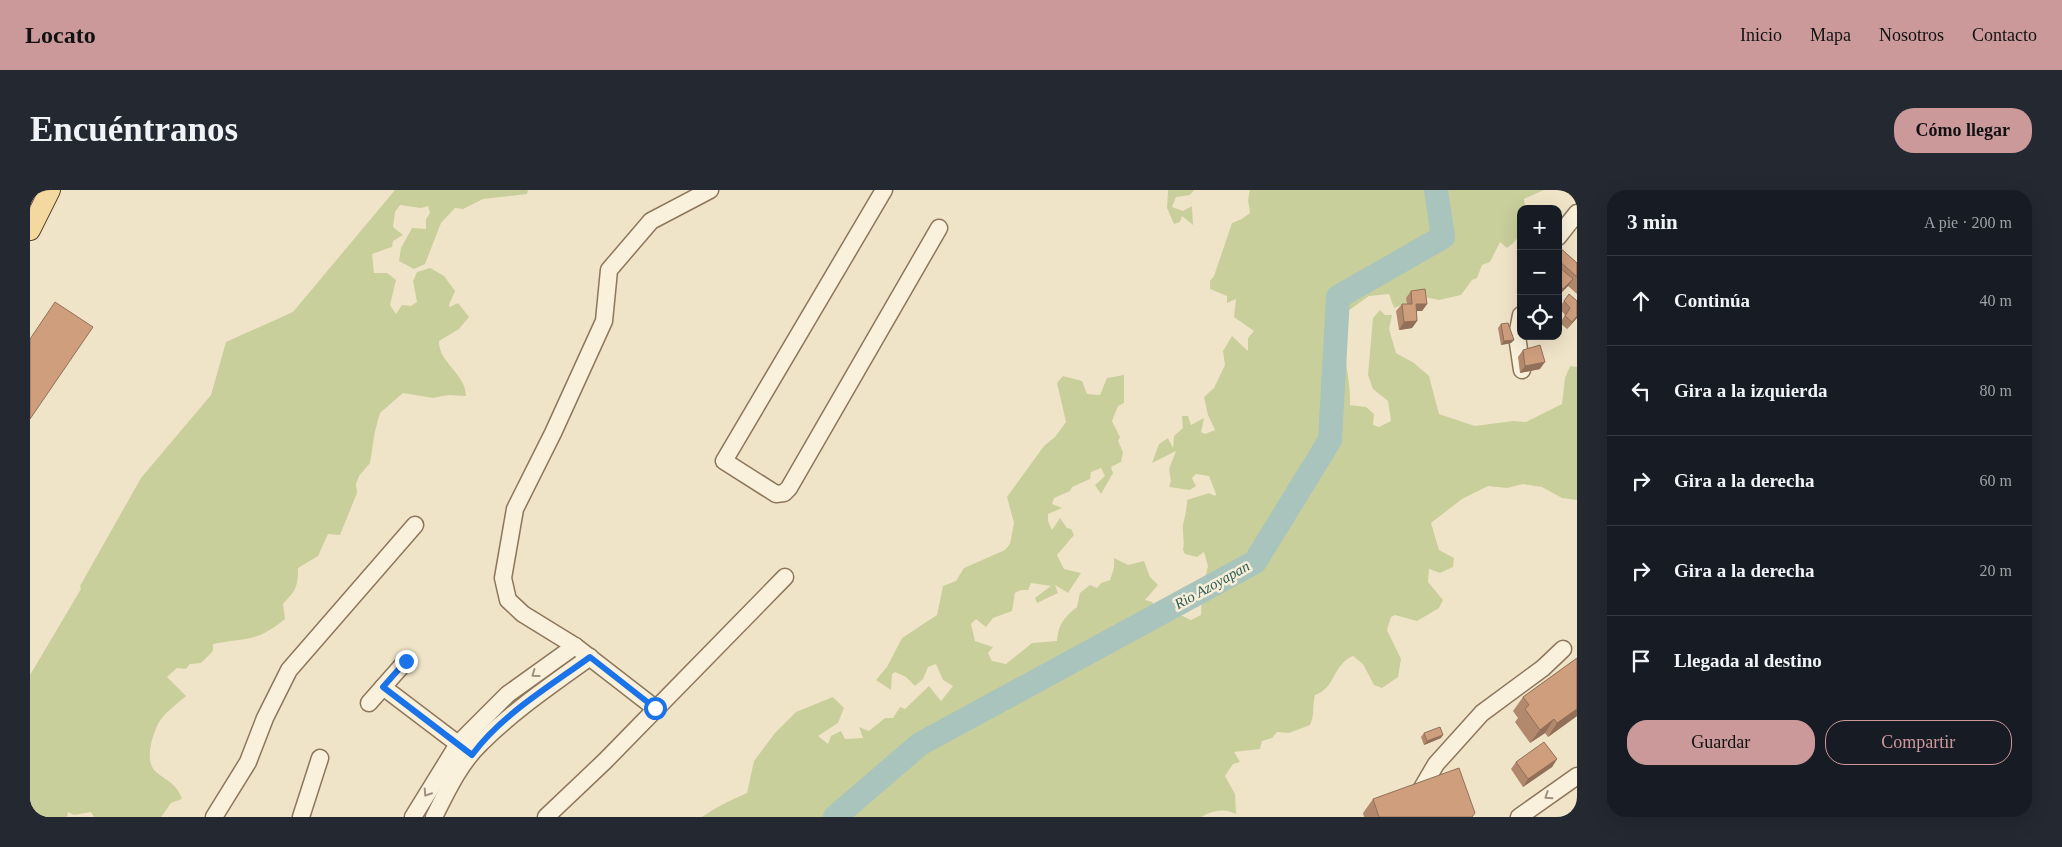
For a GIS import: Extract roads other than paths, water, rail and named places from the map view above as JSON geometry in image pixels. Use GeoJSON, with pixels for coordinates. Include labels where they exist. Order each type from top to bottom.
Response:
{"type":"FeatureCollection","features":[{"type":"Feature","properties":{"kind":"main road"},"geometry":{"type":"LineString","coordinates":[[30,230],[50,190]]}},
{"type":"Feature","properties":{"kind":"street"},"geometry":{"type":"LineString","coordinates":[[655,708],[575,646],[523,614],[508,600],[503,578],[515,509],[604,321],[609,270],[651,221],[710,190]]}},
{"type":"Feature","properties":{"kind":"street"},"geometry":{"type":"LineString","coordinates":[[884,190],[724,461],[776,494],[784,493],[789,488],[939,228]]}},
{"type":"Feature","properties":{"kind":"street"},"geometry":{"type":"LineString","coordinates":[[1562,232],[1577,213]]}},
{"type":"Feature","properties":{"kind":"street"},"geometry":{"type":"LineString","coordinates":[[1518,340],[1522,370]]}},
{"type":"Feature","properties":{"kind":"street"},"geometry":{"type":"LineString","coordinates":[[214,817],[248,762],[264,718],[290,670],[415,525]]}},
{"type":"Feature","properties":{"kind":"street"},"geometry":{"type":"LineString","coordinates":[[546,817],[606,761],[655,708],[785,577]]}},
{"type":"Feature","properties":{"kind":"street"},"geometry":{"type":"LineString","coordinates":[[413,817],[458,744],[508,694],[575,646]]}},
{"type":"Feature","properties":{"kind":"street"},"geometry":{"type":"LineString","coordinates":[[1405,817],[1436,764],[1482,713],[1543,668],[1563,649]]}},
{"type":"Feature","properties":{"kind":"street"},"geometry":{"type":"LineString","coordinates":[[434,817],[454,778],[480,744],[520,708],[590,657]]}},
{"type":"Feature","properties":{"kind":"street"},"geometry":{"type":"LineString","coordinates":[[369,703],[406,661]]}},
{"type":"Feature","properties":{"kind":"street"},"geometry":{"type":"LineString","coordinates":[[383,687],[472,755]]}},
{"type":"Feature","properties":{"kind":"street"},"geometry":{"type":"LineString","coordinates":[[301,817],[320,758]]}},
{"type":"Feature","properties":{"kind":"street"},"geometry":{"type":"LineString","coordinates":[[1519,817],[1577,776]]}},
{"type":"Feature","properties":{"kind":"waterway","name":"Rio Azoyapan"},"geometry":{"type":"LineString","coordinates":[[835,817],[920,744],[1255,562],[1330,440],[1338,297],[1443,237],[1436,190]]}}]}
